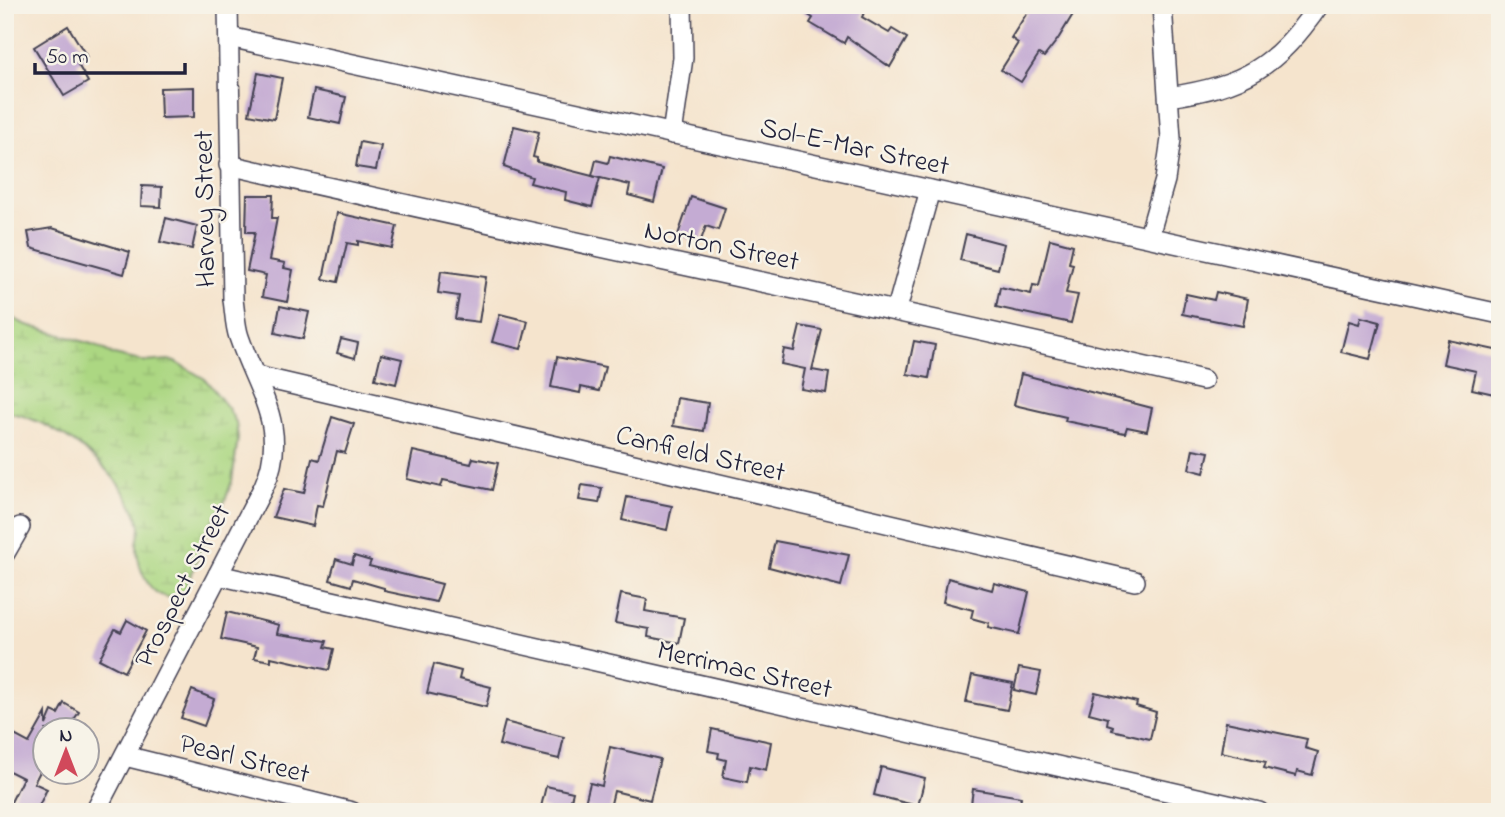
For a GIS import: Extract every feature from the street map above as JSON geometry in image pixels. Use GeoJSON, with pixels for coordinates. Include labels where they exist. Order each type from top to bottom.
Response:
{"type":"FeatureCollection","features":[{"type":"Feature","properties":{"kind":"street"},"geometry":{"type":"LineString","coordinates":[[228,5],[229,37]]}},
{"type":"Feature","properties":{"kind":"street"},"geometry":{"type":"LineString","coordinates":[[672,134],[683,58],[682,5]]}},
{"type":"Feature","properties":{"kind":"street"},"geometry":{"type":"LineString","coordinates":[[1149,236],[1169,160],[1169,97],[1162,5]]}},
{"type":"Feature","properties":{"kind":"street"},"geometry":{"type":"LineString","coordinates":[[1169,97],[1219,87],[1257,70],[1289,46],[1319,5]]}},
{"type":"Feature","properties":{"kind":"street","name":"Sol-E-Mar Street"},"geometry":{"type":"LineString","coordinates":[[229,37],[1500,314]]}},
{"type":"Feature","properties":{"kind":"street","name":"Harvey Street"},"geometry":{"type":"LineString","coordinates":[[229,37],[229,165],[235,318],[239,336],[256,376]]}},
{"type":"Feature","properties":{"kind":"street","name":"Norton Street"},"geometry":{"type":"LineString","coordinates":[[229,165],[444,214],[897,309],[1203,380]]}},
{"type":"Feature","properties":{"kind":"street"},"geometry":{"type":"LineString","coordinates":[[897,309],[930,190]]}},
{"type":"Feature","properties":{"kind":"street","name":"Prospect Street"},"geometry":{"type":"LineString","coordinates":[[95,812],[274,462],[273,425],[256,376]]}},
{"type":"Feature","properties":{"kind":"street","name":"Canfield Street"},"geometry":{"type":"LineString","coordinates":[[256,376],[1135,581]]}},
{"type":"Feature","properties":{"kind":"street"},"geometry":{"type":"LineString","coordinates":[[5,553],[20,527]]}},
{"type":"Feature","properties":{"kind":"street","name":"Merrimac Street"},"geometry":{"type":"LineString","coordinates":[[218,575],[1259,812]]}},
{"type":"Feature","properties":{"kind":"street","name":"Pearl Street"},"geometry":{"type":"LineString","coordinates":[[125,756],[352,812]]}},
{"type":"Feature","properties":{"kind":"green space"},"geometry":{"type":"Polygon","coordinates":[[[5,314],[24,324],[95,345],[114,355],[145,362],[169,360],[177,363],[205,379],[228,408],[236,422],[238,438],[232,481],[224,503],[211,523],[184,592],[164,596],[149,585],[138,555],[138,517],[106,470],[75,443],[57,432],[22,416],[5,412],[5,314]]]}},
{"type":"Feature","properties":{"kind":"building"},"geometry":{"type":"Polygon","coordinates":[[[792,5],[853,5],[864,13],[862,17],[889,33],[892,29],[907,38],[890,67],[847,37],[844,43],[810,23],[813,18],[792,5]]]}},
{"type":"Feature","properties":{"kind":"building"},"geometry":{"type":"Polygon","coordinates":[[[1032,5],[1066,5],[1075,11],[1058,39],[1044,57],[1039,54],[1021,82],[1001,70],[1018,43],[1011,38],[1032,5]]]}},
{"type":"Feature","properties":{"kind":"building"},"geometry":{"type":"Polygon","coordinates":[[[68,26],[87,57],[77,63],[88,82],[64,96],[34,47],[68,26]]]}},
{"type":"Feature","properties":{"kind":"building"},"geometry":{"type":"Polygon","coordinates":[[[258,73],[282,78],[274,119],[249,114],[258,73]]]}},
{"type":"Feature","properties":{"kind":"building"},"geometry":{"type":"Polygon","coordinates":[[[194,87],[194,117],[161,118],[160,88],[194,87]]]}},
{"type":"Feature","properties":{"kind":"building"},"geometry":{"type":"Polygon","coordinates":[[[314,90],[346,97],[340,124],[308,117],[314,90]]]}},
{"type":"Feature","properties":{"kind":"building"},"geometry":{"type":"Polygon","coordinates":[[[514,126],[539,132],[533,157],[537,158],[537,162],[600,178],[592,207],[565,200],[566,192],[530,183],[532,177],[504,167],[514,126]]]}},
{"type":"Feature","properties":{"kind":"building"},"geometry":{"type":"Polygon","coordinates":[[[360,142],[381,146],[376,170],[356,167],[360,142]]]}},
{"type":"Feature","properties":{"kind":"building"},"geometry":{"type":"Polygon","coordinates":[[[610,156],[662,169],[654,202],[628,195],[630,185],[592,176],[596,160],[608,163],[610,156]]]}},
{"type":"Feature","properties":{"kind":"building"},"geometry":{"type":"Polygon","coordinates":[[[142,186],[162,187],[161,207],[141,206],[142,186]]]}},
{"type":"Feature","properties":{"kind":"building"},"geometry":{"type":"Polygon","coordinates":[[[247,195],[273,195],[272,218],[277,218],[269,260],[285,263],[284,268],[293,270],[287,302],[262,297],[266,275],[247,271],[255,232],[246,232],[247,195]]]}},
{"type":"Feature","properties":{"kind":"building"},"geometry":{"type":"Polygon","coordinates":[[[691,197],[725,208],[718,230],[706,226],[700,243],[678,235],[691,197]]]}},
{"type":"Feature","properties":{"kind":"building"},"geometry":{"type":"Polygon","coordinates":[[[337,213],[397,226],[392,248],[358,241],[358,245],[347,243],[338,282],[323,279],[337,213]]]}},
{"type":"Feature","properties":{"kind":"building"},"geometry":{"type":"Polygon","coordinates":[[[166,218],[197,226],[192,249],[160,242],[166,218]]]}},
{"type":"Feature","properties":{"kind":"building"},"geometry":{"type":"Polygon","coordinates":[[[52,228],[130,252],[124,274],[31,248],[28,232],[52,228]]]}},
{"type":"Feature","properties":{"kind":"building"},"geometry":{"type":"Polygon","coordinates":[[[966,234],[1004,244],[998,269],[960,260],[966,234]]]}},
{"type":"Feature","properties":{"kind":"building"},"geometry":{"type":"Polygon","coordinates":[[[1050,239],[1073,245],[1069,263],[1073,264],[1066,293],[1078,295],[1071,323],[996,307],[1000,287],[1031,294],[1033,285],[1039,286],[1050,239]]]}},
{"type":"Feature","properties":{"kind":"building"},"geometry":{"type":"Polygon","coordinates":[[[441,271],[486,277],[479,322],[455,319],[459,296],[438,293],[441,271]]]}},
{"type":"Feature","properties":{"kind":"building"},"geometry":{"type":"Polygon","coordinates":[[[1216,292],[1248,299],[1243,326],[1182,314],[1186,294],[1214,300],[1216,292]]]}},
{"type":"Feature","properties":{"kind":"building"},"geometry":{"type":"Polygon","coordinates":[[[280,306],[309,312],[303,339],[275,333],[280,306]]]}},
{"type":"Feature","properties":{"kind":"building"},"geometry":{"type":"Polygon","coordinates":[[[500,314],[528,321],[521,349],[492,342],[500,314]]]}},
{"type":"Feature","properties":{"kind":"building"},"geometry":{"type":"Polygon","coordinates":[[[1361,317],[1380,322],[1370,359],[1341,352],[1349,321],[1359,324],[1361,317]]]}},
{"type":"Feature","properties":{"kind":"building"},"geometry":{"type":"Polygon","coordinates":[[[800,326],[822,330],[812,370],[829,373],[826,393],[801,389],[805,369],[781,364],[784,349],[794,351],[800,326]]]}},
{"type":"Feature","properties":{"kind":"building"},"geometry":{"type":"Polygon","coordinates":[[[341,339],[358,343],[355,358],[337,353],[341,339]]]}},
{"type":"Feature","properties":{"kind":"building"},"geometry":{"type":"Polygon","coordinates":[[[1448,340],[1500,351],[1494,394],[1472,389],[1476,371],[1443,364],[1448,340]]]}},
{"type":"Feature","properties":{"kind":"building"},"geometry":{"type":"Polygon","coordinates":[[[914,341],[935,345],[929,378],[907,374],[914,341]]]}},
{"type":"Feature","properties":{"kind":"building"},"geometry":{"type":"Polygon","coordinates":[[[381,354],[402,359],[396,384],[375,379],[381,354]]]}},
{"type":"Feature","properties":{"kind":"building"},"geometry":{"type":"Polygon","coordinates":[[[557,357],[605,367],[599,391],[581,387],[580,393],[551,387],[557,357]]]}},
{"type":"Feature","properties":{"kind":"building"},"geometry":{"type":"Polygon","coordinates":[[[1021,374],[1152,408],[1147,431],[1127,427],[1125,433],[1065,421],[1066,417],[1014,405],[1021,374]]]}},
{"type":"Feature","properties":{"kind":"building"},"geometry":{"type":"Polygon","coordinates":[[[677,398],[708,403],[704,431],[673,426],[677,398]]]}},
{"type":"Feature","properties":{"kind":"building"},"geometry":{"type":"Polygon","coordinates":[[[332,417],[354,424],[345,453],[337,451],[323,506],[317,505],[313,526],[273,517],[284,489],[304,493],[312,458],[319,460],[332,417]]]}},
{"type":"Feature","properties":{"kind":"building"},"geometry":{"type":"Polygon","coordinates":[[[1193,449],[1209,452],[1204,473],[1189,469],[1193,449]]]}},
{"type":"Feature","properties":{"kind":"building"},"geometry":{"type":"Polygon","coordinates":[[[413,451],[471,464],[473,458],[498,463],[492,490],[443,480],[441,487],[407,479],[413,451]]]}},
{"type":"Feature","properties":{"kind":"building"},"geometry":{"type":"Polygon","coordinates":[[[582,485],[602,488],[599,503],[579,500],[582,485]]]}},
{"type":"Feature","properties":{"kind":"building"},"geometry":{"type":"Polygon","coordinates":[[[627,497],[672,506],[667,530],[622,520],[627,497]]]}},
{"type":"Feature","properties":{"kind":"building"},"geometry":{"type":"Polygon","coordinates":[[[775,541],[849,555],[841,586],[769,567],[775,541]]]}},
{"type":"Feature","properties":{"kind":"building"},"geometry":{"type":"Polygon","coordinates":[[[354,556],[371,561],[369,566],[442,584],[436,602],[384,591],[384,588],[353,579],[351,586],[330,580],[336,559],[352,564],[354,556]]]}},
{"type":"Feature","properties":{"kind":"building"},"geometry":{"type":"Polygon","coordinates":[[[948,578],[992,590],[994,583],[1029,592],[1019,634],[988,627],[989,623],[971,618],[973,610],[943,602],[948,578]]]}},
{"type":"Feature","properties":{"kind":"building"},"geometry":{"type":"Polygon","coordinates":[[[621,594],[647,599],[645,611],[684,618],[679,643],[648,637],[649,629],[615,623],[621,594]]]}},
{"type":"Feature","properties":{"kind":"building"},"geometry":{"type":"Polygon","coordinates":[[[227,612],[279,625],[277,634],[327,641],[325,647],[334,649],[329,670],[271,657],[271,661],[254,658],[257,647],[221,639],[227,612]]]}},
{"type":"Feature","properties":{"kind":"building"},"geometry":{"type":"Polygon","coordinates":[[[127,620],[146,631],[124,672],[99,659],[115,629],[121,632],[127,620]]]}},
{"type":"Feature","properties":{"kind":"building"},"geometry":{"type":"Polygon","coordinates":[[[434,664],[461,671],[459,679],[491,687],[486,707],[427,693],[434,664]]]}},
{"type":"Feature","properties":{"kind":"building"},"geometry":{"type":"Polygon","coordinates":[[[1019,668],[1041,672],[1036,695],[1014,690],[1019,668]]]}},
{"type":"Feature","properties":{"kind":"building"},"geometry":{"type":"Polygon","coordinates":[[[972,675],[1013,683],[1007,710],[966,702],[972,675]]]}},
{"type":"Feature","properties":{"kind":"building"},"geometry":{"type":"Polygon","coordinates":[[[192,690],[214,699],[204,726],[181,718],[192,690]]]}},
{"type":"Feature","properties":{"kind":"building"},"geometry":{"type":"Polygon","coordinates":[[[1095,692],[1137,702],[1136,706],[1156,712],[1150,739],[1112,730],[1113,726],[1107,724],[1108,718],[1089,713],[1095,692]]]}},
{"type":"Feature","properties":{"kind":"building"},"geometry":{"type":"Polygon","coordinates":[[[64,703],[79,712],[76,716],[50,716],[52,711],[58,714],[64,703]]]}},
{"type":"Feature","properties":{"kind":"building"},"geometry":{"type":"Polygon","coordinates":[[[505,722],[564,737],[559,759],[499,745],[505,722]]]}},
{"type":"Feature","properties":{"kind":"building"},"geometry":{"type":"Polygon","coordinates":[[[1226,722],[1307,739],[1305,748],[1318,752],[1312,775],[1297,771],[1296,776],[1264,768],[1266,762],[1221,752],[1226,722]]]}},
{"type":"Feature","properties":{"kind":"building"},"geometry":{"type":"Polygon","coordinates":[[[712,729],[771,742],[766,770],[750,766],[747,782],[723,777],[726,760],[718,758],[719,753],[708,751],[712,729]]]}},
{"type":"Feature","properties":{"kind":"building"},"geometry":{"type":"Polygon","coordinates":[[[5,730],[29,743],[32,738],[32,786],[47,789],[36,812],[6,812],[23,778],[5,769],[5,730]]]}},
{"type":"Feature","properties":{"kind":"building"},"geometry":{"type":"Polygon","coordinates":[[[610,747],[660,759],[650,800],[614,791],[609,812],[584,807],[590,783],[602,786],[610,747]]]}},
{"type":"Feature","properties":{"kind":"building"},"geometry":{"type":"Polygon","coordinates":[[[881,767],[925,778],[918,806],[874,795],[881,767]]]}},
{"type":"Feature","properties":{"kind":"building"},"geometry":{"type":"Polygon","coordinates":[[[546,786],[573,792],[568,812],[547,812],[548,809],[541,807],[546,786]]]}},
{"type":"Feature","properties":{"kind":"building"},"geometry":{"type":"Polygon","coordinates":[[[973,789],[1021,797],[1019,812],[970,812],[973,789]]]}}]}
